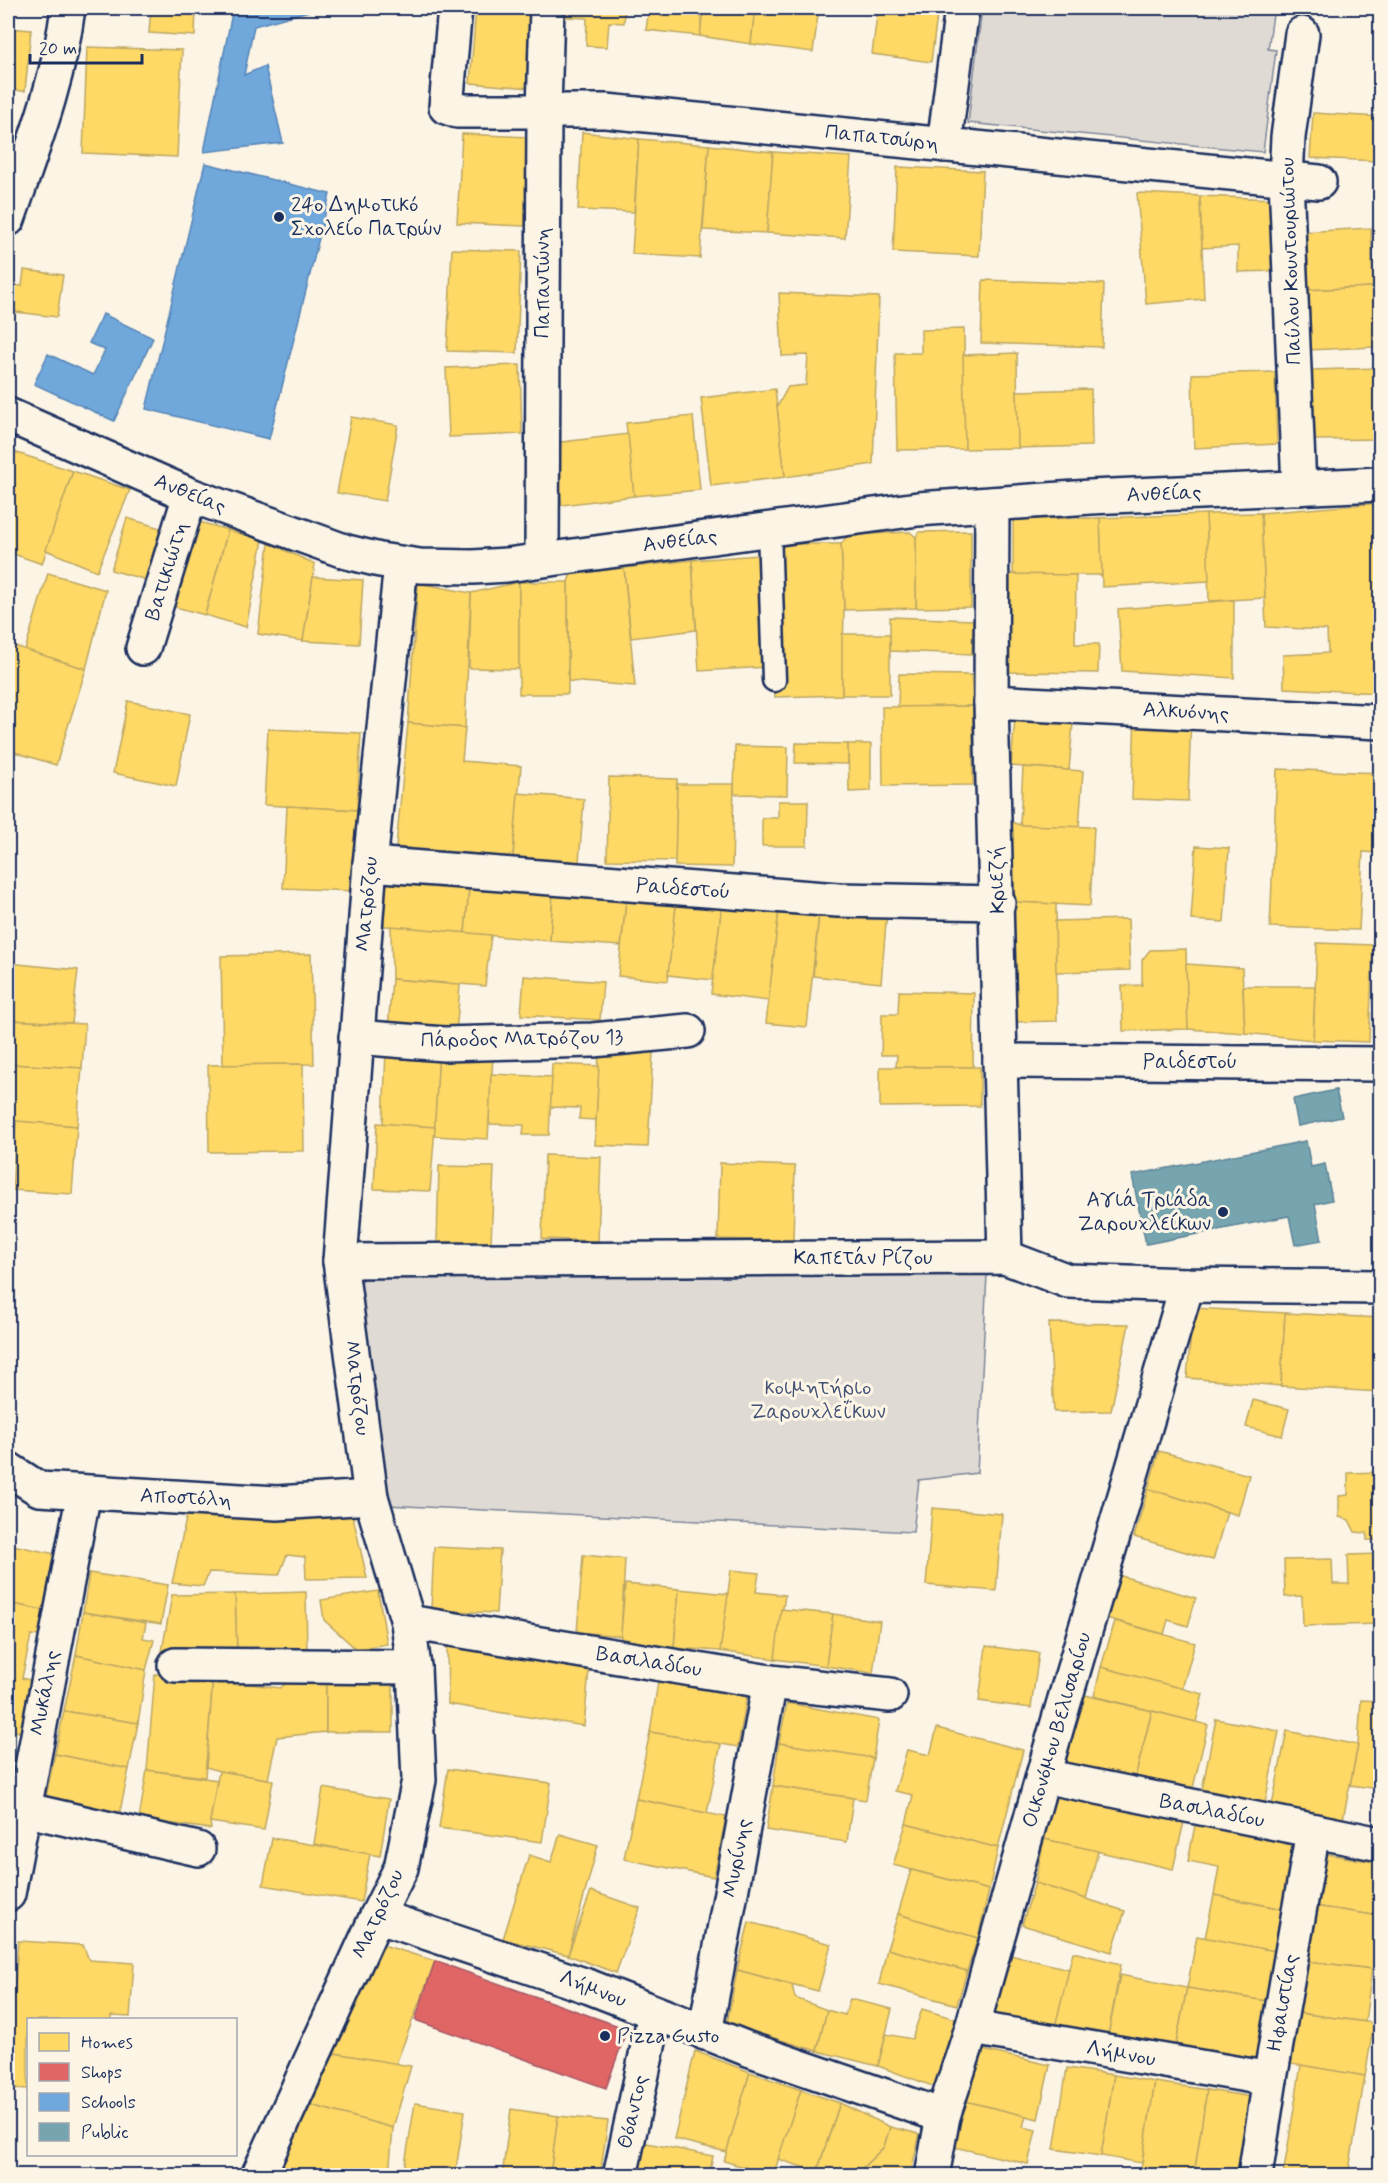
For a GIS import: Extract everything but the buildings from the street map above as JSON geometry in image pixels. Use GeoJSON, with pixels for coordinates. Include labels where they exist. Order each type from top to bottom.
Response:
{"type":"FeatureCollection","features":[{"type":"Feature","properties":{"kind":"street"},"geometry":{"type":"LineString","coordinates":[[8,219],[49,102],[63,50],[68,8]]}},
{"type":"Feature","properties":{"kind":"street","name":"Παπατσώρη"},"geometry":{"type":"LineString","coordinates":[[455,8],[446,107],[457,111],[606,111],[1319,182]]}},
{"type":"Feature","properties":{"kind":"street","name":"Παπαντώνη"},"geometry":{"type":"LineString","coordinates":[[542,559],[544,110],[548,8]]}},
{"type":"Feature","properties":{"kind":"street"},"geometry":{"type":"LineString","coordinates":[[944,145],[962,8]]}},
{"type":"Feature","properties":{"kind":"street","name":"Παύλου Κουντουριώτου"},"geometry":{"type":"LineString","coordinates":[[1299,488],[1286,179],[1288,137],[1302,34]]}},
{"type":"Feature","properties":{"kind":"street","name":"Ανθείας"},"geometry":{"type":"LineString","coordinates":[[8,415],[190,495],[329,546],[401,564],[473,567],[507,565],[918,509],[1090,497],[1380,484]]}},
{"type":"Feature","properties":{"kind":"street","name":"Βατικιώτη"},"geometry":{"type":"LineString","coordinates":[[143,648],[190,495]]}},
{"type":"Feature","properties":{"kind":"street","name":"Κριεζή"},"geometry":{"type":"LineString","coordinates":[[992,504],[991,702],[998,903],[1005,1257]]}},
{"type":"Feature","properties":{"kind":"street","name":"Ματρόζου"},"geometry":{"type":"LineString","coordinates":[[258,2175],[401,1868],[419,1780],[414,1667],[408,1623],[371,1497],[340,1262],[370,864],[401,564]]}},
{"type":"Feature","properties":{"kind":"street","name":"Αλκυόνης"},"geometry":{"type":"LineString","coordinates":[[991,702],[1380,722]]}},
{"type":"Feature","properties":{"kind":"street","name":"Ραιδεστού"},"geometry":{"type":"LineString","coordinates":[[370,864],[837,900],[998,903]]}},
{"type":"Feature","properties":{"kind":"street","name":"Πάροδος Ματρόζου 13"},"geometry":{"type":"LineString","coordinates":[[356,1037],[444,1044],[593,1040],[688,1030]]}},
{"type":"Feature","properties":{"kind":"street","name":"Ραιδεστού"},"geometry":{"type":"LineString","coordinates":[[1000,1061],[1380,1064]]}},
{"type":"Feature","properties":{"kind":"street","name":"Καπετάν Ρίζου"},"geometry":{"type":"LineString","coordinates":[[340,1262],[1005,1257],[1068,1281],[1380,1287]]}},
{"type":"Feature","properties":{"kind":"street","name":"Οικονόμου Βελισαρίου"},"geometry":{"type":"LineString","coordinates":[[932,2175],[944,2116],[972,2028],[1043,1776],[1187,1285]]}},
{"type":"Feature","properties":{"kind":"street","name":"Αποστόλη"},"geometry":{"type":"LineString","coordinates":[[8,1469],[39,1489],[277,1503],[371,1497]]}},
{"type":"Feature","properties":{"kind":"street","name":"Μυκάλης"},"geometry":{"type":"LineString","coordinates":[[8,1894],[84,1492]]}},
{"type":"Feature","properties":{"kind":"street","name":"Βασιλαδίου"},"geometry":{"type":"LineString","coordinates":[[408,1623],[770,1682],[890,1695]]}},
{"type":"Feature","properties":{"kind":"street"},"geometry":{"type":"LineString","coordinates":[[175,1665],[414,1667]]}},
{"type":"Feature","properties":{"kind":"street","name":"Μυρίνης"},"geometry":{"type":"LineString","coordinates":[[705,2033],[770,1682]]}},
{"type":"Feature","properties":{"kind":"street","name":"Βασιλαδίου"},"geometry":{"type":"LineString","coordinates":[[1043,1776],[1380,1844]]}},
{"type":"Feature","properties":{"kind":"street"},"geometry":{"type":"LineString","coordinates":[[23,1809],[198,1849]]}},
{"type":"Feature","properties":{"kind":"street","name":"Ηφαιστίας"},"geometry":{"type":"LineString","coordinates":[[1255,2175],[1313,1831]]}},
{"type":"Feature","properties":{"kind":"street","name":"Λήμνου"},"geometry":{"type":"LineString","coordinates":[[377,1916],[524,1964],[705,2033],[944,2116]]}},
{"type":"Feature","properties":{"kind":"street","name":"Θόαντος"},"geometry":{"type":"LineString","coordinates":[[620,2175],[656,2014]]}},
{"type":"Feature","properties":{"kind":"street","name":"Λήμνου"},"geometry":{"type":"LineString","coordinates":[[972,2028],[1270,2079]]}},
{"type":"Feature","properties":{"kind":"lane"},"geometry":{"type":"LineString","coordinates":[[768,529],[774,680]]}},
{"type":"Feature","properties":{"kind":"green space"},"geometry":{"type":"Polygon","coordinates":[[[982,8],[1274,8],[1268,49],[1276,50],[1263,152],[968,123],[982,8]]]}},
{"type":"Feature","properties":{"kind":"green space","name":"κοιμητήριο Ζαρουχλεΐκων"},"geometry":{"type":"Polygon","coordinates":[[[370,1274],[987,1274],[977,1473],[919,1480],[913,1532],[387,1505],[357,1285],[370,1274]]]}},
{"type":"Feature","properties":{"kind":"place","name":"24ο Δημοτικό Σχολείο Πατρών"},"geometry":{"type":"Point","coordinates":[279,217]}},
{"type":"Feature","properties":{"kind":"place","name":"Αγιά Τριάδα Ζαρουχλείκων"},"geometry":{"type":"Point","coordinates":[1223,1212]}},
{"type":"Feature","properties":{"kind":"place","name":"Pizza Gusto"},"geometry":{"type":"Point","coordinates":[605,2036]}}]}
